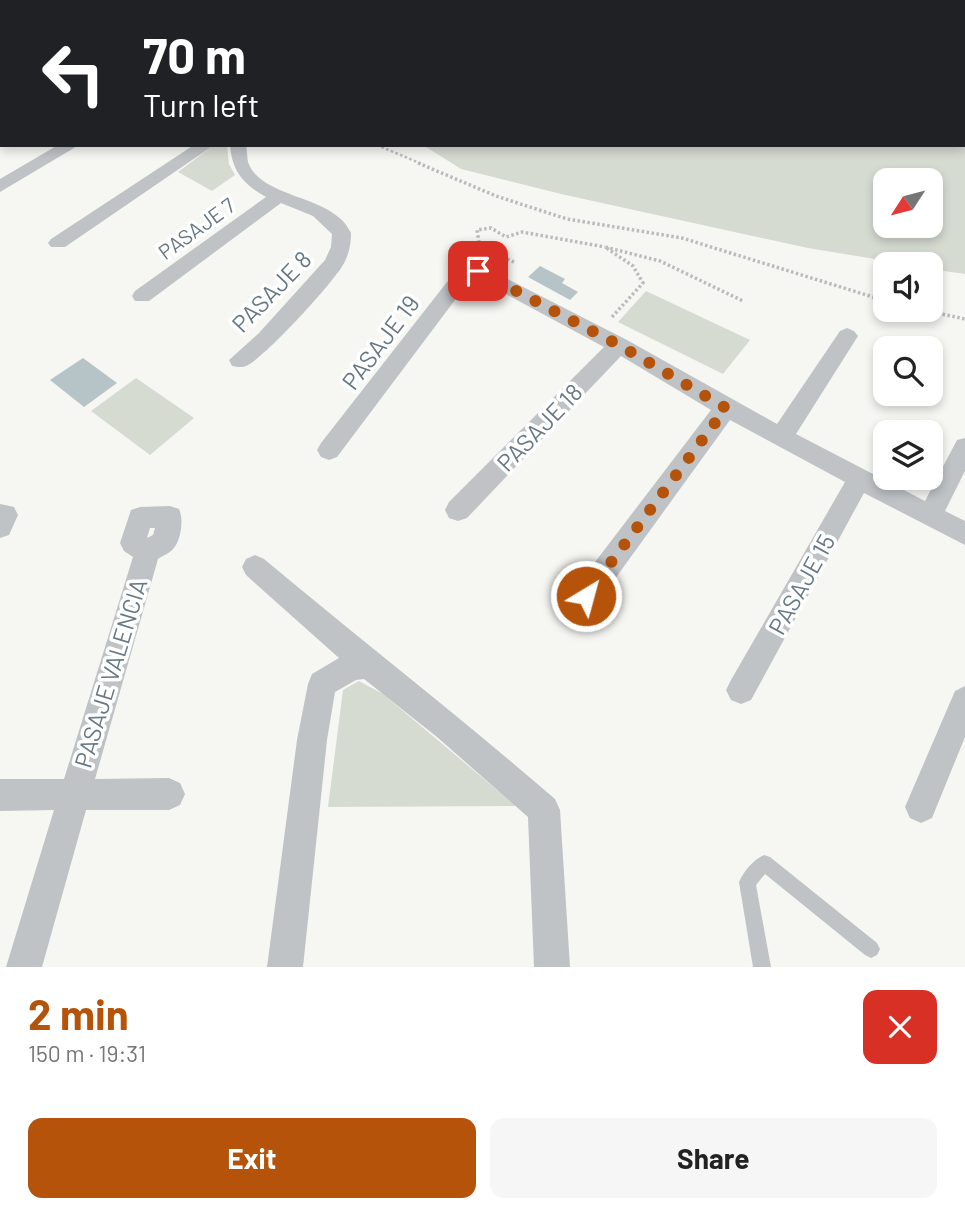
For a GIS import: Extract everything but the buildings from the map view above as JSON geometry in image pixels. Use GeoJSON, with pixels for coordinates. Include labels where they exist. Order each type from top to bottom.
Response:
{"type":"FeatureCollection","features":[{"type":"Feature","properties":{"kind":"street"},"geometry":{"type":"LineString","coordinates":[[0,187],[68,147]]}},
{"type":"Feature","properties":{"kind":"street"},"geometry":{"type":"LineString","coordinates":[[58,243],[203,147]]}},
{"type":"Feature","properties":{"kind":"street"},"geometry":{"type":"LineString","coordinates":[[238,147],[237,153],[245,172],[260,187],[278,197]]}},
{"type":"Feature","properties":{"kind":"street","name":"PASAJE 8"},"geometry":{"type":"LineString","coordinates":[[240,360],[267,338],[334,263],[341,247],[342,233],[330,219],[278,197]]}},
{"type":"Feature","properties":{"kind":"street","name":"PASAJE 7"},"geometry":{"type":"LineString","coordinates":[[142,296],[278,197]]}},
{"type":"Feature","properties":{"kind":"street","name":"PASAJE 19"},"geometry":{"type":"LineString","coordinates":[[329,450],[454,287],[465,277],[478,271],[597,333]]}},
{"type":"Feature","properties":{"kind":"street"},"geometry":{"type":"LineString","coordinates":[[597,333],[726,408],[965,534]]}},
{"type":"Feature","properties":{"kind":"street"},"geometry":{"type":"LineString","coordinates":[[781,437],[846,336]]}},
{"type":"Feature","properties":{"kind":"street","name":"PASAJE 18"},"geometry":{"type":"LineString","coordinates":[[458,510],[619,345]]}},
{"type":"Feature","properties":{"kind":"street"},"geometry":{"type":"LineString","coordinates":[[586,596],[726,408]]}},
{"type":"Feature","properties":{"kind":"street"},"geometry":{"type":"LineString","coordinates":[[930,516],[965,447]]}},
{"type":"Feature","properties":{"kind":"street","name":"PASAJE 15"},"geometry":{"type":"LineString","coordinates":[[741,690],[860,478]]}},
{"type":"Feature","properties":{"kind":"street"},"geometry":{"type":"LineString","coordinates":[[0,515],[5,515],[0,527]]}},
{"type":"Feature","properties":{"kind":"street","name":"PASAJE VALENCIA"},"geometry":{"type":"LineString","coordinates":[[23,967],[147,552]]}},
{"type":"Feature","properties":{"kind":"street"},"geometry":{"type":"LineString","coordinates":[[255,566],[369,664],[448,726],[544,810],[552,967]]}},
{"type":"Feature","properties":{"kind":"street"},"geometry":{"type":"LineString","coordinates":[[285,967],[312,740],[322,684],[352,666],[369,664]]}},
{"type":"Feature","properties":{"kind":"street"},"geometry":{"type":"LineString","coordinates":[[921,807],[965,701]]}},
{"type":"Feature","properties":{"kind":"street"},"geometry":{"type":"LineString","coordinates":[[0,795],[169,794]]}},
{"type":"Feature","properties":{"kind":"lane"},"geometry":{"type":"LineString","coordinates":[[762,967],[747,882],[764,863],[871,950]]}},
{"type":"Feature","properties":{"kind":"path"},"geometry":{"type":"LineString","coordinates":[[382,147],[496,197],[567,219],[682,238],[873,296]]}},
{"type":"Feature","properties":{"kind":"path"},"geometry":{"type":"LineString","coordinates":[[514,262],[495,254],[479,242],[477,230],[491,228],[506,237],[522,232],[638,252],[672,265],[743,302]]}},
{"type":"Feature","properties":{"kind":"path"},"geometry":{"type":"LineString","coordinates":[[597,333],[643,283],[633,266],[605,247]]}},
{"type":"Feature","properties":{"kind":"path"},"geometry":{"type":"LineString","coordinates":[[943,315],[965,320]]}},
{"type":"Feature","properties":{"kind":"shaded area"},"geometry":{"type":"Polygon","coordinates":[[[211,147],[227,147],[229,164],[235,175],[212,191],[178,172],[211,147]]]}},
{"type":"Feature","properties":{"kind":"shaded area"},"geometry":{"type":"Polygon","coordinates":[[[426,147],[965,147],[965,274],[943,271],[943,252],[873,252],[873,259],[808,248],[561,194],[461,169],[426,147]]]}},
{"type":"Feature","properties":{"kind":"shaded area"},"geometry":{"type":"Polygon","coordinates":[[[540,266],[565,279],[562,283],[578,292],[570,300],[528,277],[540,266]]]}},
{"type":"Feature","properties":{"kind":"shaded area"},"geometry":{"type":"Polygon","coordinates":[[[646,291],[750,340],[723,374],[618,322],[646,291]]]}},
{"type":"Feature","properties":{"kind":"shaded area"},"geometry":{"type":"Polygon","coordinates":[[[83,358],[117,383],[84,407],[50,380],[83,358]]]}},
{"type":"Feature","properties":{"kind":"shaded area"},"geometry":{"type":"Polygon","coordinates":[[[136,378],[194,418],[150,455],[91,411],[136,378]]]}},
{"type":"Feature","properties":{"kind":"shaded area"},"geometry":{"type":"Polygon","coordinates":[[[359,681],[383,694],[516,806],[328,807],[343,690],[359,681]]]}},
{"type":"Feature","properties":{"kind":"route"},"geometry":{"type":"LineString","coordinates":[[478,271],[619,345],[726,408],[586,596]]}}]}
